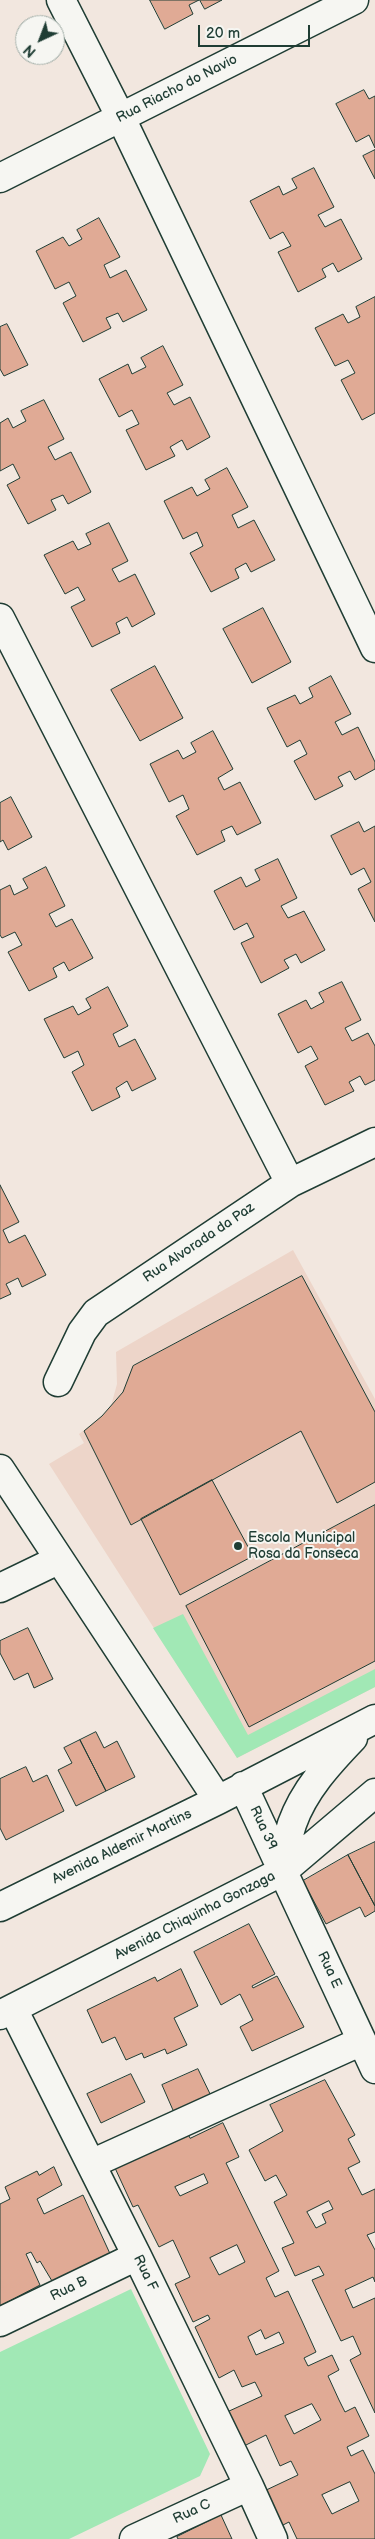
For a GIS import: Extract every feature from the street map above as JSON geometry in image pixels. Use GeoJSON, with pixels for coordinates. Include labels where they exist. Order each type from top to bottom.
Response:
{"type":"FeatureCollection","features":[{"type":"Feature","properties":{"kind":"street"},"geometry":{"type":"LineString","coordinates":[[61,0],[121,118],[375,648]]}},
{"type":"Feature","properties":{"kind":"street","name":"Rua Riacho do Navio"},"geometry":{"type":"LineString","coordinates":[[0,178],[354,0]]}},
{"type":"Feature","properties":{"kind":"street"},"geometry":{"type":"LineString","coordinates":[[0,618],[290,1183]]}},
{"type":"Feature","properties":{"kind":"street","name":"Rua Alvorada da Paz"},"geometry":{"type":"LineString","coordinates":[[58,1382],[82,1332],[96,1313],[290,1183],[375,1142]]}},
{"type":"Feature","properties":{"kind":"street"},"geometry":{"type":"LineString","coordinates":[[0,1469],[58,1560],[218,1800]]}},
{"type":"Feature","properties":{"kind":"street"},"geometry":{"type":"LineString","coordinates":[[0,1588],[58,1560]]}},
{"type":"Feature","properties":{"kind":"street"},"geometry":{"type":"LineString","coordinates":[[243,1786],[371,1721]]}},
{"type":"Feature","properties":{"kind":"street"},"geometry":{"type":"LineString","coordinates":[[282,1870],[292,1824],[308,1792],[328,1764],[371,1721]]}},
{"type":"Feature","properties":{"kind":"street","name":"Avenida Aldemir Martins"},"geometry":{"type":"LineString","coordinates":[[0,1907],[243,1786]]}},
{"type":"Feature","properties":{"kind":"street","name":"Rua 39"},"geometry":{"type":"LineString","coordinates":[[243,1786],[282,1870]]}},
{"type":"Feature","properties":{"kind":"street","name":"Avenida Chiquinha Gonzaga"},"geometry":{"type":"LineString","coordinates":[[6,2012],[282,1870],[375,1793]]}},
{"type":"Feature","properties":{"kind":"street","name":"Rua E"},"geometry":{"type":"LineString","coordinates":[[282,1870],[375,2069]]}},
{"type":"Feature","properties":{"kind":"street","name":"Rua F"},"geometry":{"type":"LineString","coordinates":[[6,2012],[91,2164],[250,2486],[272,2539]]}},
{"type":"Feature","properties":{"kind":"street"},"geometry":{"type":"LineString","coordinates":[[91,2164],[362,2040]]}},
{"type":"Feature","properties":{"kind":"street","name":"Rua B"},"geometry":{"type":"LineString","coordinates":[[0,2322],[137,2256]]}},
{"type":"Feature","properties":{"kind":"street","name":"Rua C"},"geometry":{"type":"LineString","coordinates":[[134,2539],[250,2486]]}},
{"type":"Feature","properties":{"kind":"shaded area","name":"Escola Municipal Rosa da Fonseca"},"geometry":{"type":"Polygon","coordinates":[[[293,1250],[375,1399],[375,1687],[237,1758],[49,1464],[84,1443],[79,1434],[102,1416],[111,1406],[117,1384],[116,1352],[293,1250]]]}},
{"type":"Feature","properties":{"kind":"green space"},"geometry":{"type":"Polygon","coordinates":[[[183,1614],[248,1735],[375,1669],[375,1687],[237,1758],[153,1628],[183,1614]]]}},
{"type":"Feature","properties":{"kind":"green space"},"geometry":{"type":"Polygon","coordinates":[[[131,2289],[210,2454],[200,2476],[69,2539],[0,2539],[0,2352],[131,2289]]]}},
{"type":"Feature","properties":{"kind":"building"},"geometry":{"type":"Polygon","coordinates":[[[150,0],[199,0],[189,5],[193,14],[165,29],[150,0]]]}},
{"type":"Feature","properties":{"kind":"building"},"geometry":{"type":"Polygon","coordinates":[[[200,0],[222,0],[205,9],[200,0]]]}},
{"type":"Feature","properties":{"kind":"building"},"geometry":{"type":"Polygon","coordinates":[[[364,90],[369,99],[375,96],[375,148],[369,135],[356,142],[336,104],[364,90]]]}},
{"type":"Feature","properties":{"kind":"building"},"geometry":{"type":"Polygon","coordinates":[[[375,150],[375,179],[363,156],[375,150]]]}},
{"type":"Feature","properties":{"kind":"building"},"geometry":{"type":"Polygon","coordinates":[[[314,168],[334,207],[318,215],[325,227],[341,219],[362,259],[338,272],[333,263],[322,269],[326,277],[298,292],[278,252],[291,246],[283,232],[270,239],[250,201],[279,186],[283,195],[297,188],[292,179],[314,168]]]}},
{"type":"Feature","properties":{"kind":"building"},"geometry":{"type":"Polygon","coordinates":[[[99,218],[120,257],[104,265],[110,278],[126,270],[147,310],[123,322],[118,313],[106,318],[111,328],[83,342],[63,303],[76,296],[69,282],[55,289],[36,251],[63,237],[69,246],[82,239],[77,230],[99,218]]]}},
{"type":"Feature","properties":{"kind":"building"},"geometry":{"type":"Polygon","coordinates":[[[375,297],[375,413],[362,420],[341,380],[355,373],[348,360],[335,366],[315,328],[343,314],[348,323],[360,317],[356,307],[375,297]]]}},
{"type":"Feature","properties":{"kind":"building"},"geometry":{"type":"Polygon","coordinates":[[[7,324],[28,365],[4,376],[0,369],[0,327],[7,324]]]}},
{"type":"Feature","properties":{"kind":"building"},"geometry":{"type":"Polygon","coordinates":[[[163,346],[183,385],[167,393],[174,405],[190,397],[210,437],[187,450],[182,440],[170,447],[175,456],[146,470],[126,430],[139,424],[132,410],[119,417],[99,379],[128,364],[132,374],[146,367],[141,358],[163,346]]]}},
{"type":"Feature","properties":{"kind":"building"},"geometry":{"type":"Polygon","coordinates":[[[44,400],[64,439],[48,447],[55,460],[71,452],[91,492],[68,504],[63,495],[51,500],[56,510],[28,524],[7,485],[20,478],[13,464],[0,471],[0,423],[8,418],[13,428],[26,421],[21,411],[44,400]]]}},
{"type":"Feature","properties":{"kind":"building"},"geometry":{"type":"Polygon","coordinates":[[[227,468],[248,507],[232,515],[238,528],[254,520],[275,560],[251,572],[246,563],[235,569],[239,578],[211,592],[190,553],[203,546],[197,532],[183,539],[164,501],[192,487],[197,496],[210,489],[205,480],[227,468]]]}},
{"type":"Feature","properties":{"kind":"building"},"geometry":{"type":"Polygon","coordinates":[[[109,523],[128,561],[112,569],[119,582],[135,574],[155,614],[132,627],[127,617],[116,623],[120,633],[92,647],[71,607],[85,600],[78,587],[65,594],[44,555],[73,541],[78,550],[91,544],[86,534],[109,523]]]}},
{"type":"Feature","properties":{"kind":"building"},"geometry":{"type":"Polygon","coordinates":[[[263,608],[291,662],[252,683],[223,629],[263,608]]]}},
{"type":"Feature","properties":{"kind":"building"},"geometry":{"type":"Polygon","coordinates":[[[155,666],[183,718],[140,741],[111,690],[155,666]]]}},
{"type":"Feature","properties":{"kind":"building"},"geometry":{"type":"Polygon","coordinates":[[[331,676],[351,714],[335,722],[342,735],[358,727],[375,762],[375,769],[355,780],[350,771],[338,777],[343,786],[315,800],[294,761],[307,754],[300,740],[287,747],[267,708],[295,695],[300,704],[313,697],[309,688],[331,676]]]}},
{"type":"Feature","properties":{"kind":"building"},"geometry":{"type":"Polygon","coordinates":[[[213,731],[233,769],[218,778],[224,790],[240,782],[261,823],[237,835],[232,826],[221,831],[225,841],[197,855],[176,816],[189,809],[183,795],[169,802],[150,764],[178,750],[183,759],[196,752],[191,743],[213,731]]]}},
{"type":"Feature","properties":{"kind":"building"},"geometry":{"type":"Polygon","coordinates":[[[11,797],[32,837],[8,850],[3,840],[0,842],[0,803],[11,797]]]}},
{"type":"Feature","properties":{"kind":"building"},"geometry":{"type":"Polygon","coordinates":[[[359,822],[364,832],[375,826],[375,922],[358,889],[371,882],[364,868],[351,875],[331,836],[359,822]]]}},
{"type":"Feature","properties":{"kind":"building"},"geometry":{"type":"Polygon","coordinates":[[[278,859],[297,898],[281,906],[288,918],[304,911],[325,950],[301,963],[296,954],[284,960],[289,968],[261,983],[241,943],[254,937],[247,923],[234,930],[214,891],[241,877],[246,887],[260,880],[255,870],[278,859]]]}},
{"type":"Feature","properties":{"kind":"building"},"geometry":{"type":"Polygon","coordinates":[[[46,867],[65,906],[49,914],[56,927],[72,919],[93,958],[69,971],[64,962],[53,968],[57,977],[29,991],[8,952],[22,945],[15,932],[2,938],[0,935],[0,890],[10,885],[14,895],[28,888],[23,879],[46,867]]]}},
{"type":"Feature","properties":{"kind":"building"},"geometry":{"type":"Polygon","coordinates":[[[342,982],[361,1020],[345,1028],[352,1041],[368,1033],[375,1046],[375,1080],[365,1085],[360,1076],[349,1082],[354,1091],[325,1105],[305,1066],[318,1059],[311,1046],[298,1053],[278,1014],[306,1000],[311,1009],[324,1002],[319,993],[342,982]]]}},
{"type":"Feature","properties":{"kind":"building"},"geometry":{"type":"Polygon","coordinates":[[[108,987],[128,1026],[113,1034],[119,1047],[135,1039],[156,1079],[132,1091],[127,1081],[116,1088],[120,1097],[92,1111],[72,1072],[84,1065],[78,1051],[64,1058],[44,1019],[73,1006],[78,1015],[91,1008],[86,999],[108,987]]]}},
{"type":"Feature","properties":{"kind":"building"},"geometry":{"type":"Polygon","coordinates":[[[0,1185],[19,1222],[3,1230],[9,1243],[25,1235],[46,1275],[22,1287],[18,1278],[6,1284],[11,1294],[0,1299],[0,1185]]]}},
{"type":"Feature","properties":{"kind":"building"},"geometry":{"type":"Polygon","coordinates":[[[302,1276],[375,1412],[375,1482],[337,1503],[301,1431],[131,1525],[84,1431],[102,1416],[123,1392],[133,1366],[302,1276]]]}},
{"type":"Feature","properties":{"kind":"building"},"geometry":{"type":"Polygon","coordinates":[[[212,1480],[253,1556],[180,1595],[141,1519],[212,1480]]]}},
{"type":"Feature","properties":{"kind":"building"},"geometry":{"type":"Polygon","coordinates":[[[375,1505],[375,1661],[249,1727],[186,1606],[375,1505]]]}},
{"type":"Feature","properties":{"kind":"building"},"geometry":{"type":"Polygon","coordinates":[[[28,1628],[53,1679],[34,1688],[28,1673],[14,1680],[0,1653],[0,1641],[28,1628]]]}},
{"type":"Feature","properties":{"kind":"building"},"geometry":{"type":"Polygon","coordinates":[[[96,1732],[104,1748],[117,1741],[135,1777],[106,1791],[80,1740],[96,1732]]]}},
{"type":"Feature","properties":{"kind":"building"},"geometry":{"type":"Polygon","coordinates":[[[80,1740],[106,1791],[76,1806],[58,1770],[72,1763],[64,1748],[80,1740]]]}},
{"type":"Feature","properties":{"kind":"building"},"geometry":{"type":"Polygon","coordinates":[[[26,1767],[33,1782],[47,1775],[64,1811],[6,1840],[0,1828],[0,1779],[26,1767]]]}},
{"type":"Feature","properties":{"kind":"building"},"geometry":{"type":"Polygon","coordinates":[[[375,1842],[375,1906],[348,1855],[375,1842]]]}},
{"type":"Feature","properties":{"kind":"building"},"geometry":{"type":"Polygon","coordinates":[[[348,1855],[375,1906],[375,1911],[365,1917],[360,1907],[326,1924],[303,1881],[348,1855]]]}},
{"type":"Feature","properties":{"kind":"building"},"geometry":{"type":"Polygon","coordinates":[[[249,1924],[275,1974],[252,1986],[253,1988],[277,1976],[304,2027],[252,2051],[240,2027],[253,2020],[240,1994],[221,2005],[194,1952],[249,1924]]]}},
{"type":"Feature","properties":{"kind":"building"},"geometry":{"type":"Polygon","coordinates":[[[181,1969],[198,2006],[174,2018],[187,2045],[167,2054],[165,2049],[144,2058],[142,2053],[126,2060],[115,2037],[102,2043],[87,2010],[155,1977],[157,1981],[181,1969]]]}},
{"type":"Feature","properties":{"kind":"building"},"geometry":{"type":"Polygon","coordinates":[[[198,2069],[213,2100],[176,2117],[162,2085],[198,2069]]]}},
{"type":"Feature","properties":{"kind":"building"},"geometry":{"type":"Polygon","coordinates":[[[131,2074],[145,2102],[101,2123],[87,2094],[131,2074]]]}},
{"type":"Feature","properties":{"kind":"building"},"geometry":{"type":"Polygon","coordinates":[[[325,2080],[355,2135],[348,2139],[360,2162],[348,2168],[362,2195],[375,2189],[375,2232],[367,2235],[375,2250],[375,2282],[373,2277],[345,2290],[353,2308],[375,2298],[375,2413],[350,2360],[361,2354],[353,2336],[341,2341],[312,2280],[324,2275],[319,2266],[295,2276],[282,2248],[294,2243],[274,2202],[287,2195],[276,2175],[265,2181],[249,2150],[283,2131],[270,2105],[325,2080]],[[329,2201],[307,2212],[316,2228],[326,2223],[322,2214],[333,2209],[329,2201]]]}},
{"type":"Feature","properties":{"kind":"building"},"geometry":{"type":"Polygon","coordinates":[[[223,2123],[239,2157],[226,2163],[279,2271],[266,2278],[275,2297],[288,2291],[316,2352],[304,2358],[308,2366],[332,2355],[339,2370],[328,2376],[345,2412],[355,2407],[369,2436],[347,2447],[351,2456],[363,2450],[375,2474],[375,2539],[297,2539],[289,2522],[279,2527],[262,2492],[298,2475],[291,2461],[280,2466],[266,2435],[244,2446],[227,2412],[262,2396],[255,2382],[242,2387],[234,2370],[219,2378],[195,2327],[210,2319],[208,2315],[193,2322],[175,2284],[190,2277],[173,2240],[159,2247],[138,2205],[133,2207],[115,2168],[187,2132],[190,2138],[223,2123]],[[204,2174],[175,2187],[180,2196],[208,2183],[204,2174]],[[237,2245],[210,2258],[219,2275],[245,2262],[237,2245]],[[261,2330],[248,2337],[256,2355],[284,2343],[279,2332],[265,2339],[261,2330]],[[312,2404],[285,2416],[294,2434],[321,2420],[312,2404]],[[350,2482],[322,2495],[332,2514],[359,2501],[350,2482]]]}},
{"type":"Feature","properties":{"kind":"building"},"geometry":{"type":"Polygon","coordinates":[[[54,2167],[62,2185],[37,2199],[44,2214],[83,2195],[112,2258],[55,2286],[40,2261],[37,2263],[31,2252],[26,2254],[40,2285],[0,2306],[0,2204],[10,2199],[5,2187],[37,2171],[39,2175],[54,2167]]]}},
{"type":"Feature","properties":{"kind":"building"},"geometry":{"type":"Polygon","coordinates":[[[221,2515],[232,2539],[178,2539],[177,2537],[221,2515]]]}},
{"type":"Feature","properties":{"kind":"place","name":"Escola Municipal Rosa da Fonseca"},"geometry":{"type":"Point","coordinates":[238,1546]}}]}
